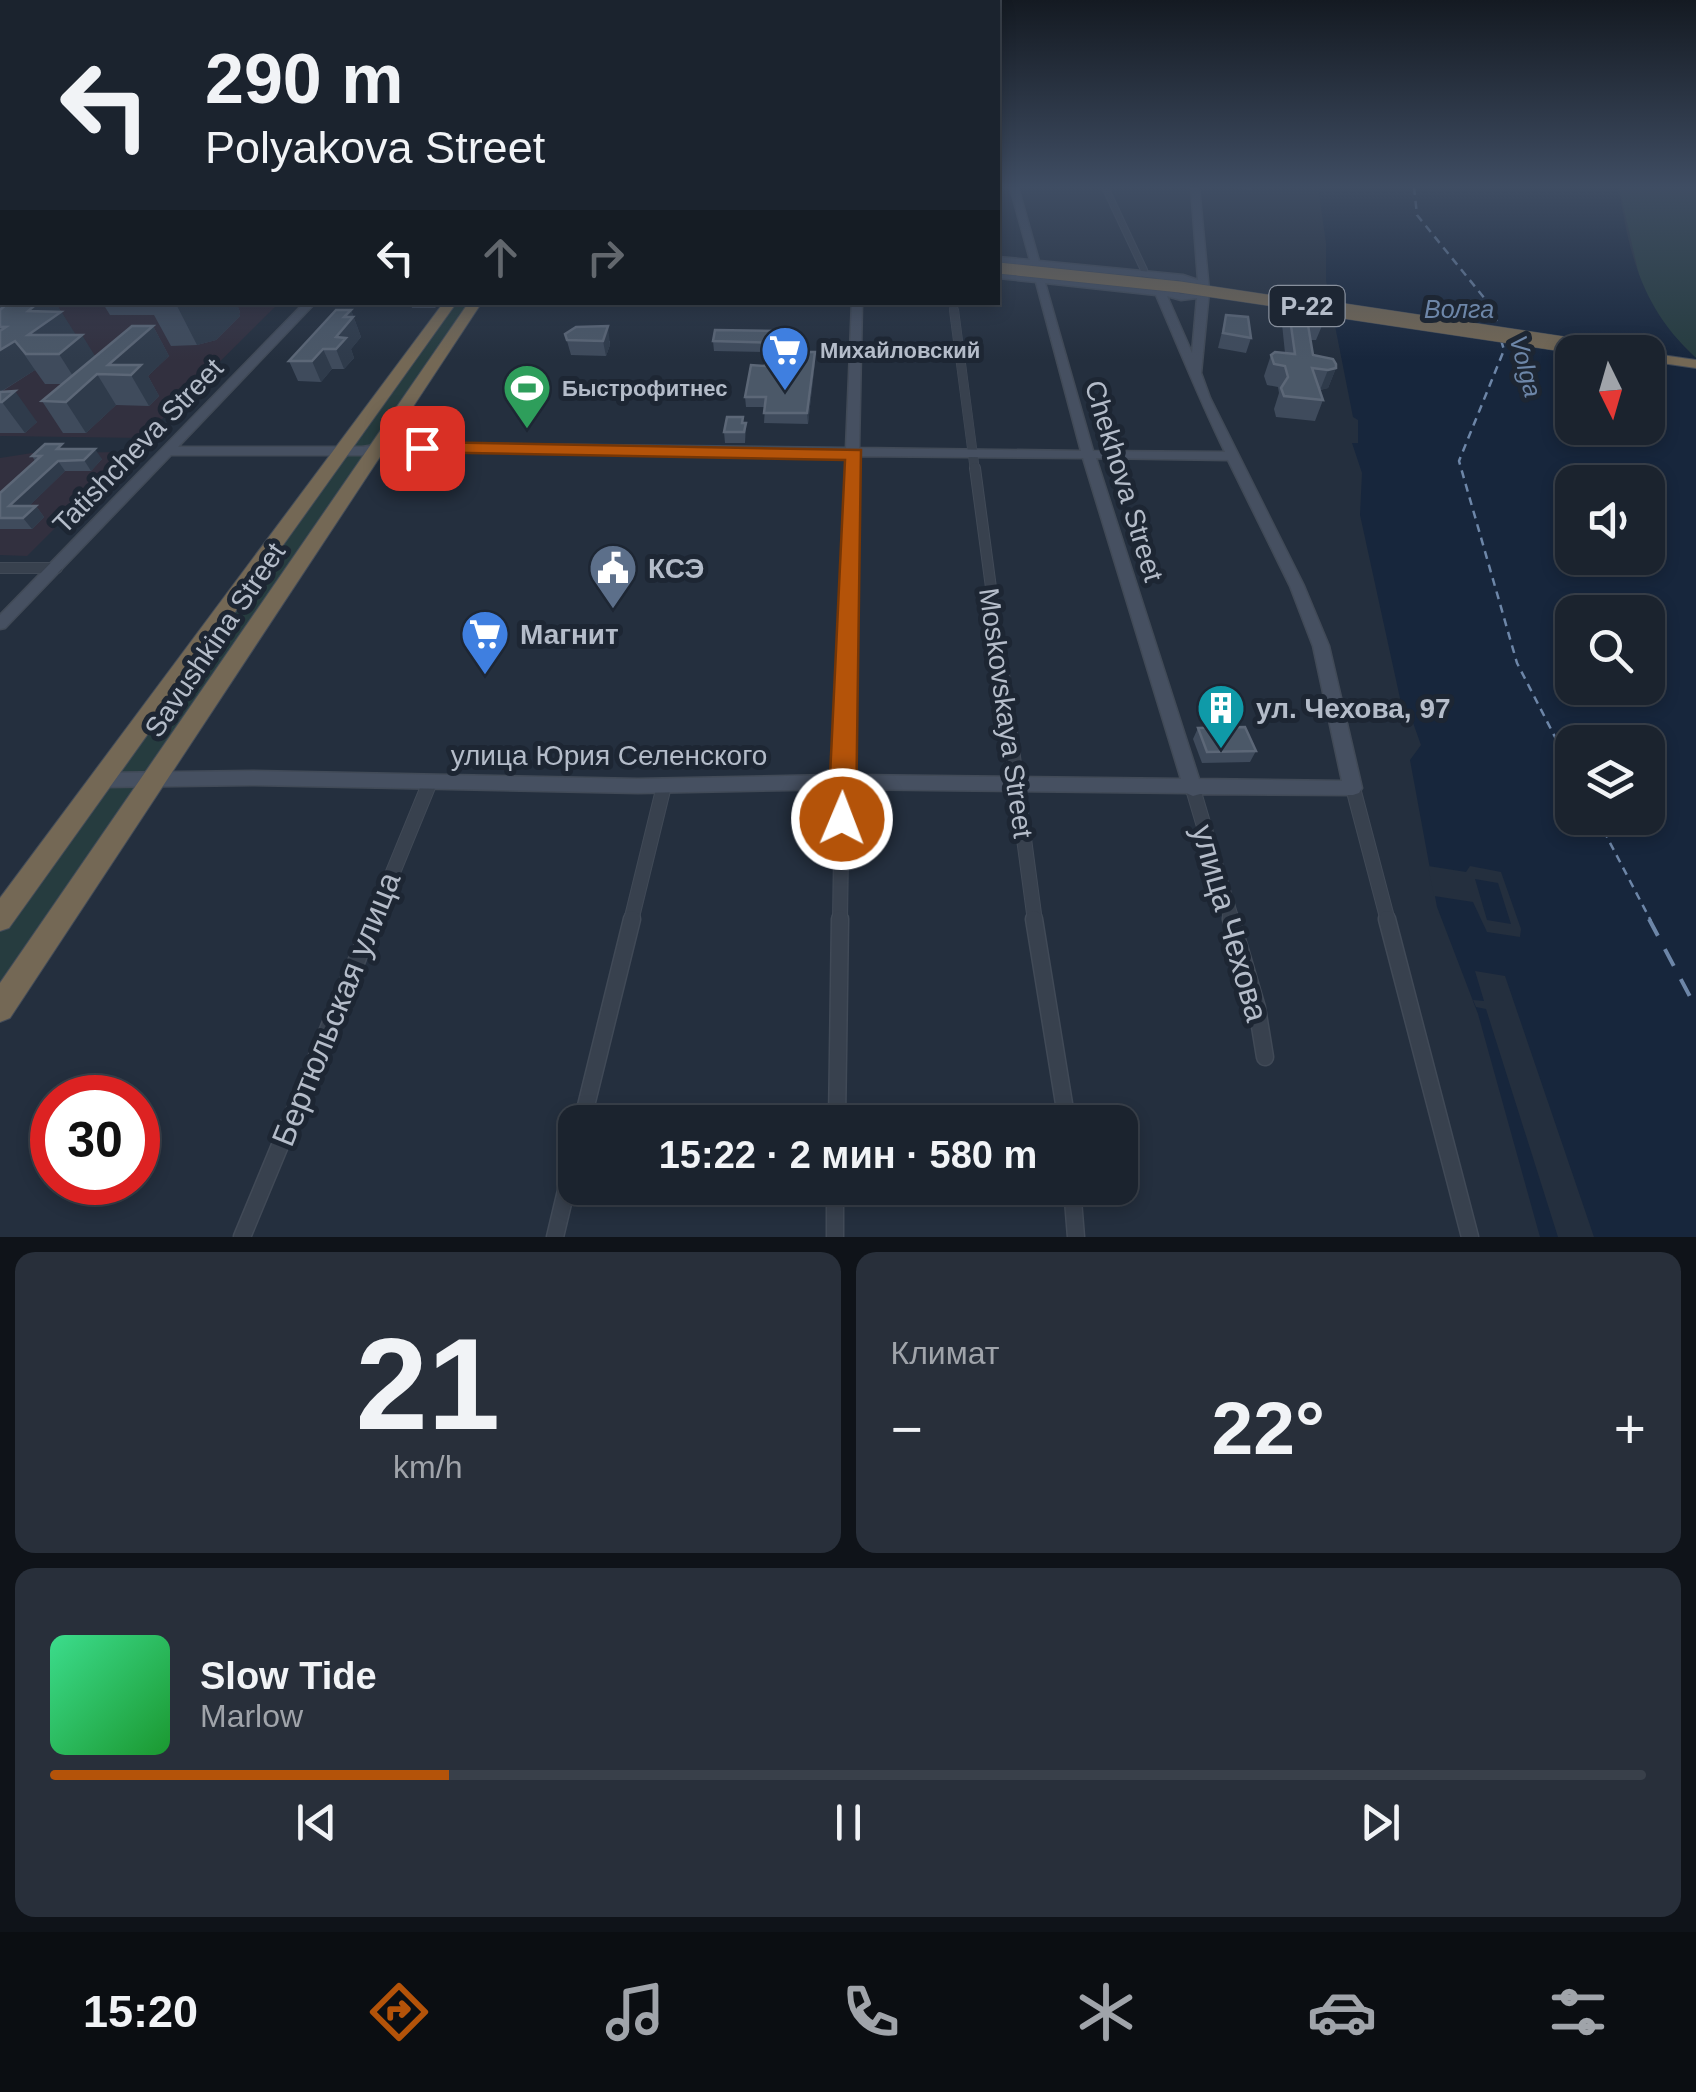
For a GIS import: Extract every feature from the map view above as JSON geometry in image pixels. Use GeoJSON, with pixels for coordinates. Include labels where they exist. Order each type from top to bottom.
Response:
{"type":"FeatureCollection","features":[{"type":"Feature","properties":{"kind":"highway","name":"Р-22"},"geometry":{"type":"LineString","coordinates":[[1000,268],[1180,287],[1555,343]]}},
{"type":"Feature","properties":{"kind":"highway","name":"Savushkina Street"},"geometry":{"type":"LineString","coordinates":[[0,919],[449,305]]}},
{"type":"Feature","properties":{"kind":"highway","name":"Savushkina Street"},"geometry":{"type":"LineString","coordinates":[[0,1008],[474,305]]}},
{"type":"Feature","properties":{"kind":"highway"},"geometry":{"type":"LineString","coordinates":[[1665,359],[1696,364]]}},
{"type":"Feature","properties":{"kind":"street","name":"Chekhova Street"},"geometry":{"type":"LineString","coordinates":[[1030,245],[1088,454],[1193,789]]}},
{"type":"Feature","properties":{"kind":"street"},"geometry":{"type":"LineString","coordinates":[[1132,245],[1145,274],[1144,290]]}},
{"type":"Feature","properties":{"kind":"street"},"geometry":{"type":"LineString","coordinates":[[1196,372],[1203,289],[1199,245]]}},
{"type":"Feature","properties":{"kind":"street"},"geometry":{"type":"LineString","coordinates":[[1000,268],[1035,263],[1145,274],[1178,278],[1203,289]]}},
{"type":"Feature","properties":{"kind":"street"},"geometry":{"type":"LineString","coordinates":[[1201,264],[1193,275],[1160,280],[1160,290],[1204,398],[1298,586],[1321,646],[1353,788],[1470,1237]]}},
{"type":"Feature","properties":{"kind":"street"},"geometry":{"type":"LineString","coordinates":[[1000,269],[1039,279],[1160,290],[1192,297],[1203,289]]}},
{"type":"Feature","properties":{"kind":"street","name":"Tatishcheva Street"},"geometry":{"type":"LineString","coordinates":[[0,624],[308,305]]}},
{"type":"Feature","properties":{"kind":"street"},"geometry":{"type":"LineString","coordinates":[[838,1105],[842,782],[857,305]]}},
{"type":"Feature","properties":{"kind":"street","name":"Moskovskaya Street"},"geometry":{"type":"LineString","coordinates":[[952,305],[1044,996],[1064,1105]]}},
{"type":"Feature","properties":{"kind":"street"},"geometry":{"type":"LineString","coordinates":[[167,452],[1232,456]]}},
{"type":"Feature","properties":{"kind":"street"},"geometry":{"type":"LineString","coordinates":[[0,568],[56,568]]}},
{"type":"Feature","properties":{"kind":"street","name":"улица Юрия Селенского"},"geometry":{"type":"LineString","coordinates":[[104,780],[1353,788]]}},
{"type":"Feature","properties":{"kind":"street","name":"Бертюльская улица"},"geometry":{"type":"LineString","coordinates":[[242,1237],[430,782]]}},
{"type":"Feature","properties":{"kind":"street"},"geometry":{"type":"LineString","coordinates":[[586,1105],[664,786]]}},
{"type":"Feature","properties":{"kind":"street","name":"улица Чехова"},"geometry":{"type":"LineString","coordinates":[[1193,789],[1257,1008],[1266,1058]]}},
{"type":"Feature","properties":{"kind":"street"},"geometry":{"type":"LineString","coordinates":[[555,1237],[563,1205]]}},
{"type":"Feature","properties":{"kind":"street"},"geometry":{"type":"LineString","coordinates":[[835,1205],[835,1237]]}},
{"type":"Feature","properties":{"kind":"street"},"geometry":{"type":"LineString","coordinates":[[1073,1205],[1076,1237]]}},
{"type":"Feature","properties":{"kind":"shaded area"},"geometry":{"type":"Polygon","coordinates":[[[0,305],[277,305],[143,438],[0,436],[0,305]]]}},
{"type":"Feature","properties":{"kind":"shaded area"},"geometry":{"type":"Polygon","coordinates":[[[131,452],[27,556],[0,555],[0,458],[32,453],[131,452]]]}},
{"type":"Feature","properties":{"kind":"green space"},"geometry":{"type":"Polygon","coordinates":[[[1632,245],[1696,245],[1696,358],[1669,331],[1649,304],[1632,245]]]}},
{"type":"Feature","properties":{"kind":"green space"},"geometry":{"type":"Polygon","coordinates":[[[450,305],[475,305],[0,1008],[0,919],[450,305]]]}},
{"type":"Feature","properties":{"kind":"water","name":"Волга"},"geometry":{"type":"Polygon","coordinates":[[[1326,245],[1630,245],[1651,301],[1696,358],[1696,1237],[1540,1237],[1478,1014],[1437,907],[1410,760],[1421,745],[1412,720],[1403,712],[1360,515],[1362,473],[1352,443],[1358,443],[1358,420],[1353,417],[1326,280],[1326,245]]]}},
{"type":"Feature","properties":{"kind":"pier"},"geometry":{"type":"Polygon","coordinates":[[[1428,866],[1466,872],[1470,866],[1501,872],[1521,929],[1520,937],[1487,932],[1473,902],[1434,896],[1428,866]],[[1475,879],[1487,920],[1511,924],[1498,883],[1475,879]]]}},
{"type":"Feature","properties":{"kind":"pier"},"geometry":{"type":"Polygon","coordinates":[[[1475,971],[1505,976],[1594,1237],[1558,1237],[1486,1009],[1476,1007],[1473,1000],[1484,1001],[1475,971]]]}},
{"type":"Feature","properties":{"kind":"building"},"geometry":{"type":"Polygon","coordinates":[[[1288,304],[1321,308],[1324,321],[1307,319],[1313,355],[1333,359],[1336,364],[1336,368],[1328,370],[1312,368],[1323,400],[1284,396],[1281,388],[1288,377],[1285,366],[1274,364],[1271,355],[1295,354],[1288,304]]]}},
{"type":"Feature","properties":{"kind":"building"},"geometry":{"type":"Polygon","coordinates":[[[6,305],[35,305],[28,311],[61,312],[28,335],[82,335],[59,354],[26,354],[15,341],[0,350],[0,331],[6,327],[0,327],[0,310],[6,305]]]}},
{"type":"Feature","properties":{"kind":"building"},"geometry":{"type":"Polygon","coordinates":[[[336,310],[351,310],[344,317],[353,317],[336,337],[346,338],[336,349],[323,349],[312,361],[289,361],[336,310]]]}},
{"type":"Feature","properties":{"kind":"building"},"geometry":{"type":"Polygon","coordinates":[[[1226,315],[1248,317],[1251,338],[1223,333],[1226,315]]]}},
{"type":"Feature","properties":{"kind":"building"},"geometry":{"type":"Polygon","coordinates":[[[132,326],[153,326],[108,365],[141,365],[131,375],[97,374],[66,402],[42,401],[132,326]]]}},
{"type":"Feature","properties":{"kind":"building"},"geometry":{"type":"Polygon","coordinates":[[[608,326],[603,341],[567,340],[565,334],[576,327],[608,326]]]}},
{"type":"Feature","properties":{"kind":"building"},"geometry":{"type":"Polygon","coordinates":[[[715,330],[777,331],[776,343],[713,341],[715,330]]]}},
{"type":"Feature","properties":{"kind":"building","name":"Михайловский"},"geometry":{"type":"Polygon","coordinates":[[[768,352],[815,352],[807,413],[764,413],[766,397],[745,397],[751,365],[765,366],[768,352]]]}},
{"type":"Feature","properties":{"kind":"building"},"geometry":{"type":"Polygon","coordinates":[[[15,391],[2,402],[0,402],[0,392],[15,391]]]}},
{"type":"Feature","properties":{"kind":"building"},"geometry":{"type":"Polygon","coordinates":[[[727,417],[743,417],[744,432],[724,432],[727,417]]]}},
{"type":"Feature","properties":{"kind":"building"},"geometry":{"type":"Polygon","coordinates":[[[45,444],[62,444],[57,449],[95,449],[84,460],[58,461],[9,506],[36,506],[23,518],[0,518],[0,493],[41,456],[32,456],[45,444]]]}},
{"type":"Feature","properties":{"kind":"building"},"geometry":{"type":"Polygon","coordinates":[[[1245,727],[1256,751],[1207,752],[1198,728],[1245,727]]]}},
{"type":"Feature","properties":{"kind":"ferry route"},"geometry":{"type":"LineString","coordinates":[[1441,245],[1494,310],[1498,327]]}},
{"type":"Feature","properties":{"kind":"ferry route"},"geometry":{"type":"LineString","coordinates":[[1501,340],[1504,350],[1459,461],[1517,663],[1555,737]]}},
{"type":"Feature","properties":{"kind":"ferry route"},"geometry":{"type":"LineString","coordinates":[[1606,835],[1651,921]]}},
{"type":"Feature","properties":{"kind":"ferry route"},"geometry":{"type":"LineString","coordinates":[[1649,919],[1696,1008]]}},
{"type":"Feature","properties":{"kind":"place","name":"Михайловский"},"geometry":{"type":"Point","coordinates":[785,392]}},
{"type":"Feature","properties":{"kind":"place","name":"Быстрофитнес"},"geometry":{"type":"Point","coordinates":[527,430]}},
{"type":"Feature","properties":{"kind":"place","name":"КСЭ"},"geometry":{"type":"Point","coordinates":[613,610]}},
{"type":"Feature","properties":{"kind":"place","name":"Магнит"},"geometry":{"type":"Point","coordinates":[485,676]}},
{"type":"Feature","properties":{"kind":"place","name":"ул. Чехова, 97"},"geometry":{"type":"Point","coordinates":[1221,750]}},
{"type":"Feature","properties":{"kind":"route"},"geometry":{"type":"LineString","coordinates":[[422,448],[854,454],[842,819]]}},
{"type":"Feature","properties":{"kind":"water label","name":"Volga"},"geometry":{"type":"Point","coordinates":[1526,366]}}]}
